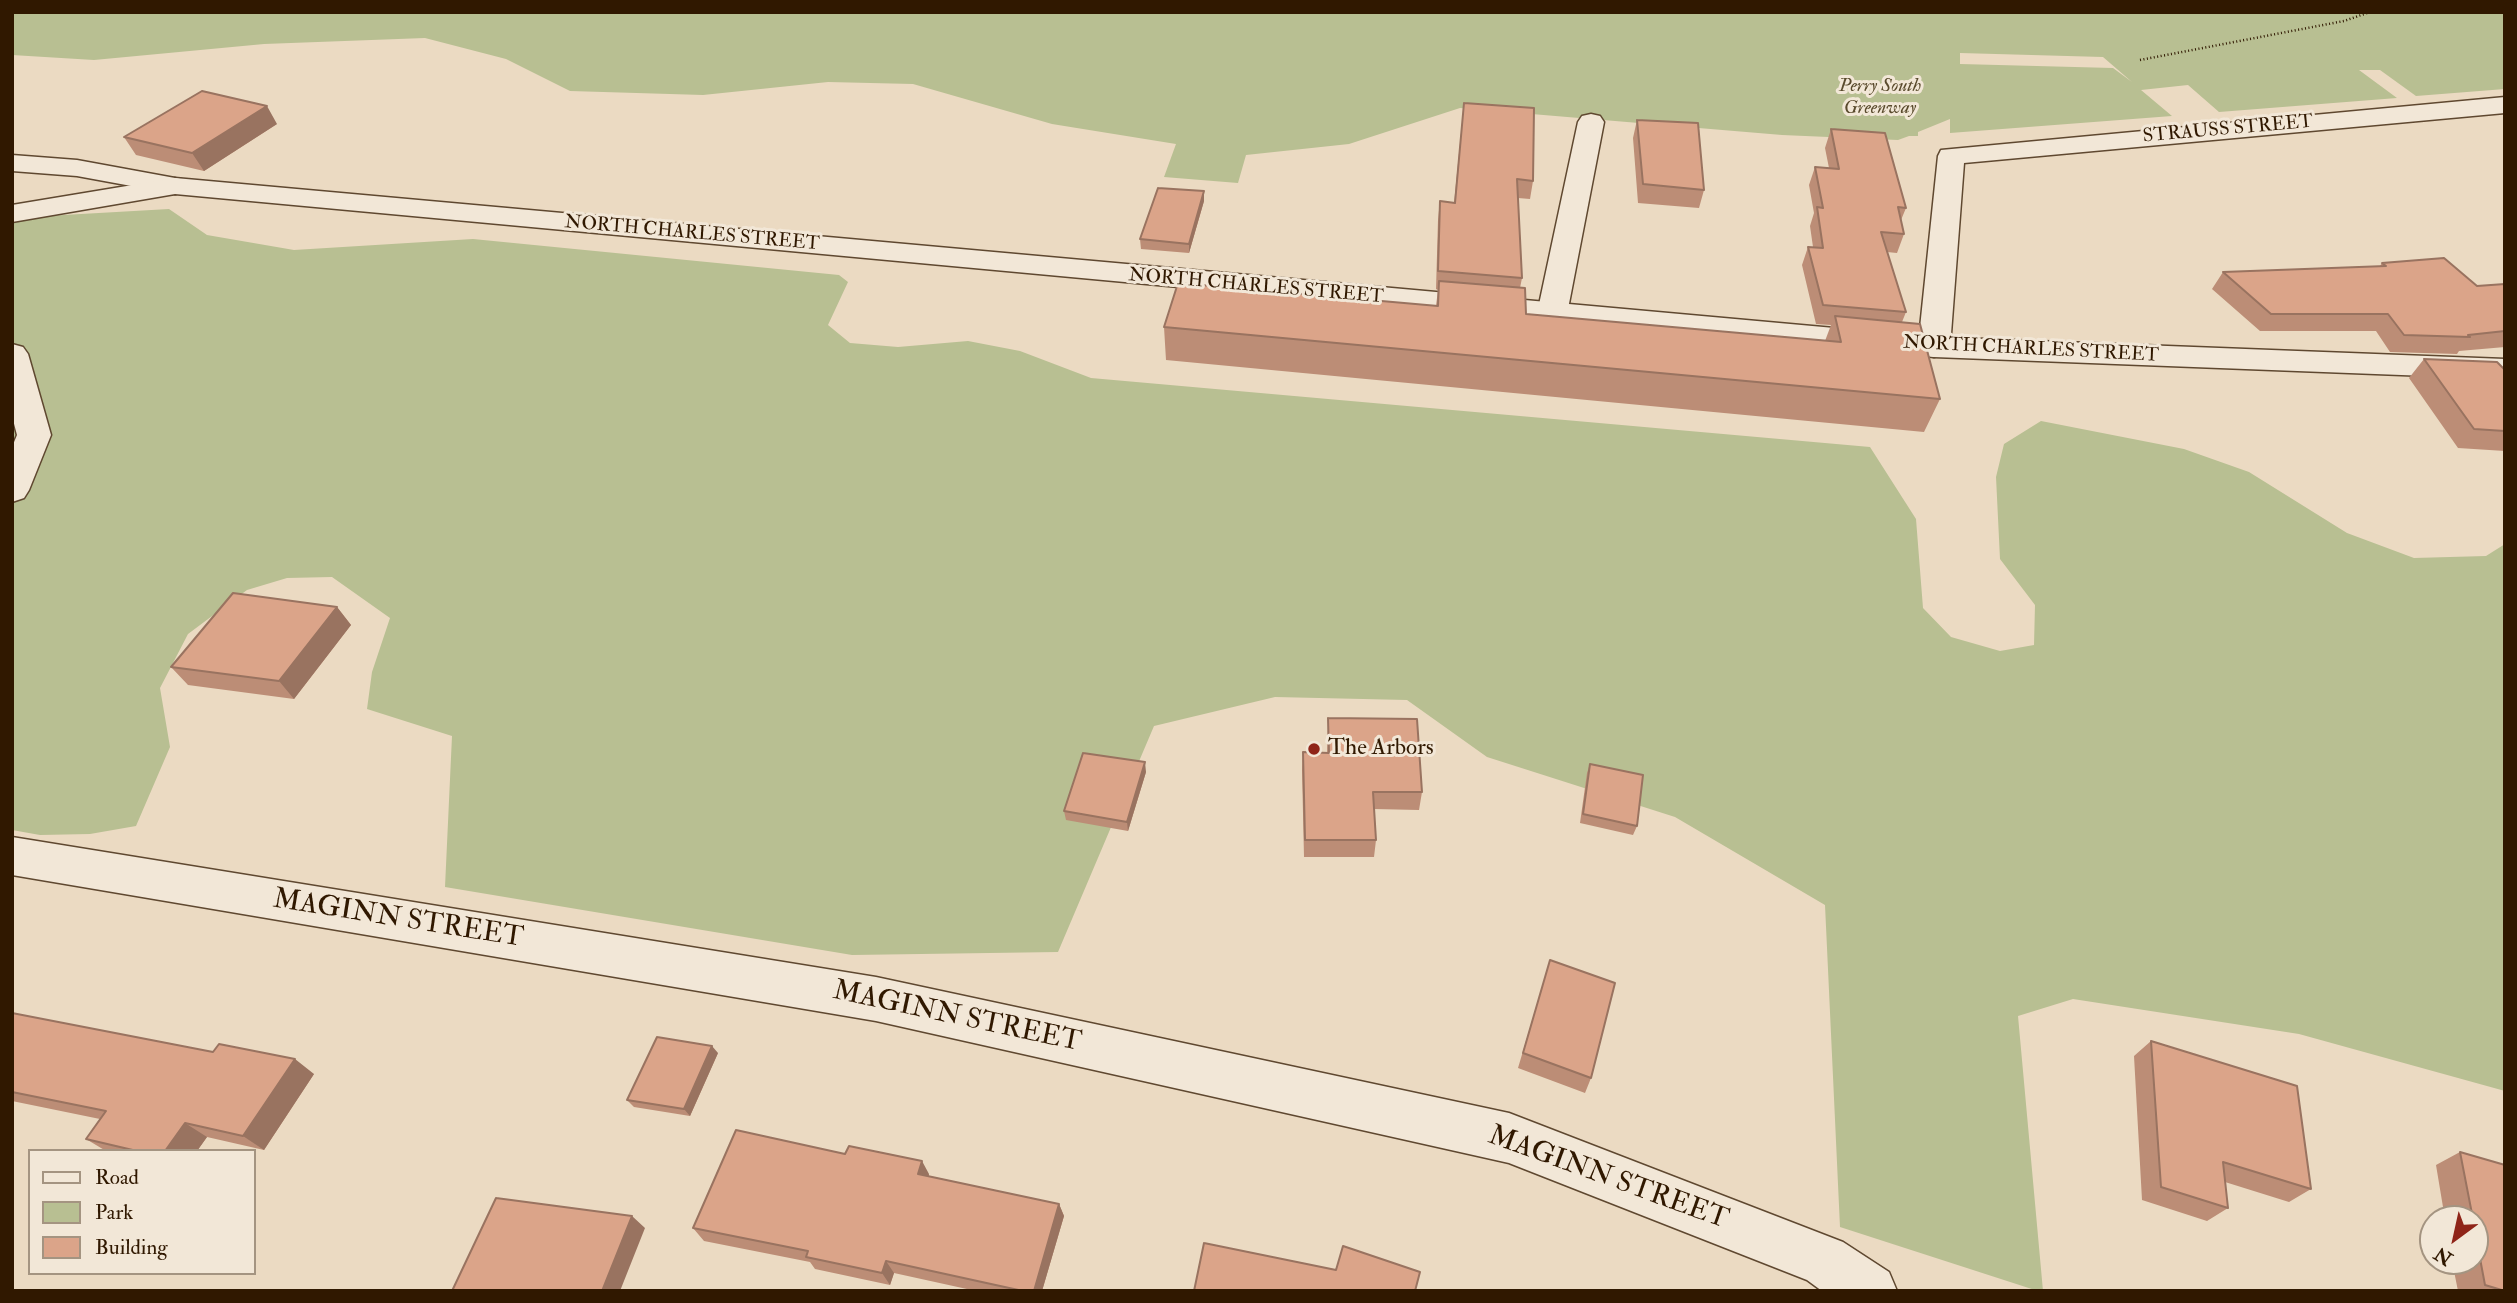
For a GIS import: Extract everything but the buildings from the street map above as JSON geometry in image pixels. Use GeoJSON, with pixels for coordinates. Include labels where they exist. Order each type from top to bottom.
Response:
{"type":"FeatureCollection","features":[{"type":"Feature","properties":{"kind":"street","name":"STRAUSS STREET"},"geometry":{"type":"LineString","coordinates":[[1934,347],[1951,156],[2505,105]]}},
{"type":"Feature","properties":{"kind":"street"},"geometry":{"type":"LineString","coordinates":[[1552,314],[1591,122]]}},
{"type":"Feature","properties":{"kind":"street"},"geometry":{"type":"LineString","coordinates":[[12,163],[77,168],[175,186]]}},
{"type":"Feature","properties":{"kind":"street","name":"NORTH CHARLES STREET"},"geometry":{"type":"LineString","coordinates":[[12,214],[175,186],[1934,347],[2505,369]]}},
{"type":"Feature","properties":{"kind":"street"},"geometry":{"type":"LineString","coordinates":[[12,354],[34,435],[12,490]]}},
{"type":"Feature","properties":{"kind":"street","name":"MAGINN STREET"},"geometry":{"type":"LineString","coordinates":[[12,856],[876,999],[1509,1138],[1824,1261],[1870,1291]]}},
{"type":"Feature","properties":{"kind":"path"},"geometry":{"type":"LineString","coordinates":[[2140,60],[2344,22],[2370,12]]}},
{"type":"Feature","properties":{"kind":"green space","name":"Perry South Greenway"},"geometry":{"type":"Polygon","coordinates":[[[12,12],[2505,12],[2505,89],[2416,96],[2380,70],[2359,70],[2397,98],[2219,112],[2188,85],[2141,90],[2172,116],[1950,133],[1950,119],[1918,132],[1918,136],[1898,140],[1782,135],[1460,108],[1349,144],[1246,155],[1238,183],[1164,177],[1176,144],[1052,124],[913,84],[828,82],[703,95],[570,91],[506,59],[425,38],[264,44],[94,60],[12,55],[12,12]],[[1960,53],[1960,64],[2113,68],[2132,82],[2103,57],[1960,53]]]}},
{"type":"Feature","properties":{"kind":"green space"},"geometry":{"type":"Polygon","coordinates":[[[169,209],[207,235],[294,250],[473,239],[839,275],[848,282],[828,325],[850,343],[898,347],[968,341],[1020,351],[1091,378],[1870,447],[1916,519],[1923,608],[1951,637],[2000,651],[2034,645],[2035,605],[2000,559],[1996,477],[2004,444],[2041,421],[2184,449],[2249,472],[2347,533],[2414,558],[2486,556],[2505,544],[2505,1091],[2299,1034],[2073,999],[2018,1016],[2043,1291],[2038,1291],[1840,1227],[1825,905],[1675,817],[1487,757],[1407,700],[1275,697],[1154,726],[1058,952],[852,955],[445,887],[452,736],[367,709],[372,672],[390,618],[332,577],[287,578],[247,590],[188,634],[160,688],[170,747],[136,826],[90,834],[40,835],[12,830],[12,223],[46,216],[169,209]]]}},
{"type":"Feature","properties":{"kind":"place","name":"The Arbors"},"geometry":{"type":"Point","coordinates":[1314,749]}}]}
